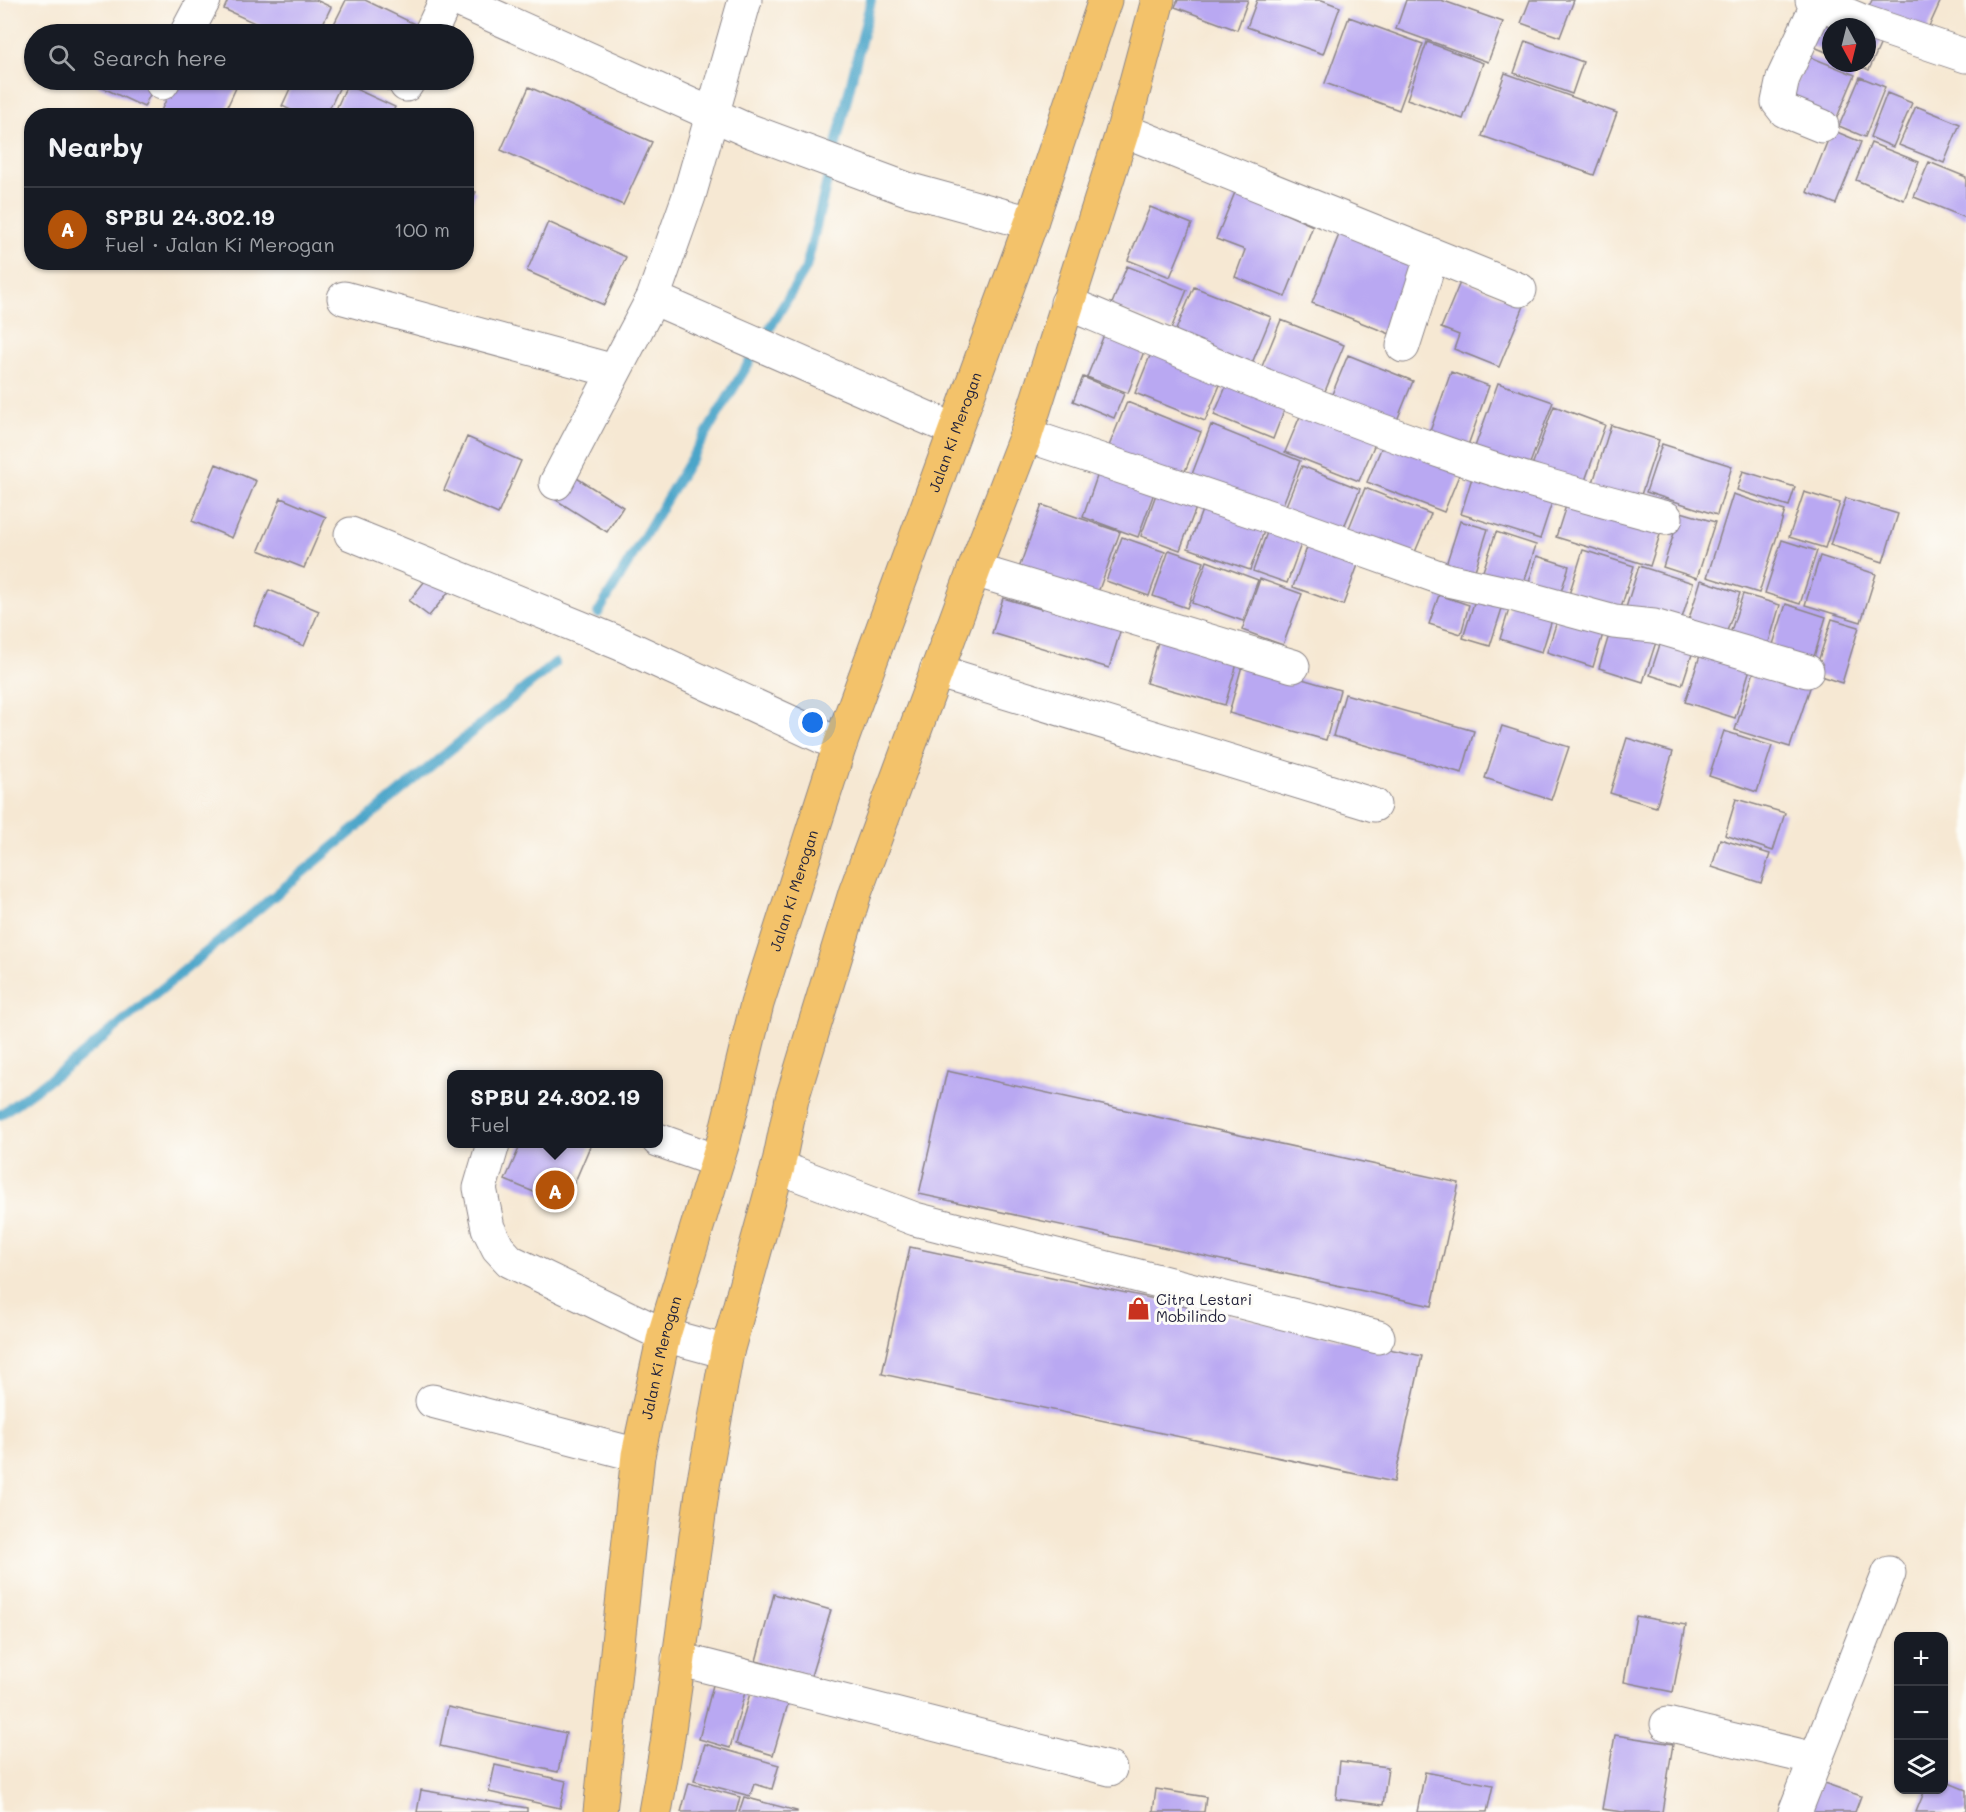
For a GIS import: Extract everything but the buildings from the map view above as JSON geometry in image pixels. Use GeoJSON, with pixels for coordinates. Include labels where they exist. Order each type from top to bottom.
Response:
{"type":"FeatureCollection","features":[{"type":"Feature","properties":{"kind":"highway","name":"Jalan Ki Merogan"},"geometry":{"type":"LineString","coordinates":[[600,1812],[638,1455],[664,1335],[717,1161],[758,1004],[840,745],[1031,223],[1105,0]]}},
{"type":"Feature","properties":{"kind":"highway"},"geometry":{"type":"LineString","coordinates":[[655,1812],[667,1744],[703,1486],[727,1352],[778,1167],[792,1099],[855,893],[1026,435],[1123,130],[1158,0]]}},
{"type":"Feature","properties":{"kind":"street"},"geometry":{"type":"LineString","coordinates":[[191,24],[204,0]]}},
{"type":"Feature","properties":{"kind":"street"},"geometry":{"type":"LineString","coordinates":[[435,24],[446,0]]}},
{"type":"Feature","properties":{"kind":"street"},"geometry":{"type":"LineString","coordinates":[[458,0],[745,129],[907,189],[1031,223]]}},
{"type":"Feature","properties":{"kind":"street"},"geometry":{"type":"LineString","coordinates":[[556,483],[653,298],[689,196],[745,0]]}},
{"type":"Feature","properties":{"kind":"street"},"geometry":{"type":"LineString","coordinates":[[1822,126],[1785,111],[1778,102],[1784,78],[1815,1],[1862,21],[1966,56]]}},
{"type":"Feature","properties":{"kind":"street"},"geometry":{"type":"LineString","coordinates":[[1123,130],[1521,290]]}},
{"type":"Feature","properties":{"kind":"street"},"geometry":{"type":"LineString","coordinates":[[1403,346],[1432,255]]}},
{"type":"Feature","properties":{"kind":"street"},"geometry":{"type":"LineString","coordinates":[[344,298],[614,371]]}},
{"type":"Feature","properties":{"kind":"street"},"geometry":{"type":"LineString","coordinates":[[653,298],[955,429]]}},
{"type":"Feature","properties":{"kind":"street"},"geometry":{"type":"LineString","coordinates":[[1067,303],[1253,381],[1448,455],[1666,518]]}},
{"type":"Feature","properties":{"kind":"street"},"geometry":{"type":"LineString","coordinates":[[1026,435],[1279,520],[1447,580],[1515,595],[1614,622],[1654,626],[1808,671]]}},
{"type":"Feature","properties":{"kind":"street"},"geometry":{"type":"LineString","coordinates":[[351,534],[621,644],[840,745]]}},
{"type":"Feature","properties":{"kind":"street"},"geometry":{"type":"LineString","coordinates":[[974,570],[1293,666]]}},
{"type":"Feature","properties":{"kind":"street"},"geometry":{"type":"LineString","coordinates":[[936,671],[1374,805]]}},
{"type":"Feature","properties":{"kind":"street"},"geometry":{"type":"LineString","coordinates":[[663,1142],[717,1161]]}},
{"type":"Feature","properties":{"kind":"street"},"geometry":{"type":"LineString","coordinates":[[492,1148],[480,1188],[488,1228],[498,1248],[510,1261],[664,1335],[727,1352]]}},
{"type":"Feature","properties":{"kind":"street"},"geometry":{"type":"LineString","coordinates":[[778,1167],[915,1219],[1378,1337]]}},
{"type":"Feature","properties":{"kind":"street"},"geometry":{"type":"LineString","coordinates":[[432,1401],[638,1455]]}},
{"type":"Feature","properties":{"kind":"street"},"geometry":{"type":"LineString","coordinates":[[1795,1812],[1889,1573]]}},
{"type":"Feature","properties":{"kind":"street"},"geometry":{"type":"LineString","coordinates":[[678,1659],[1110,1769]]}},
{"type":"Feature","properties":{"kind":"street"},"geometry":{"type":"LineString","coordinates":[[1667,1724],[1815,1759]]}},
{"type":"Feature","properties":{"kind":"waterway"},"geometry":{"type":"LineString","coordinates":[[598,613],[806,268],[871,0]]}},
{"type":"Feature","properties":{"kind":"waterway"},"geometry":{"type":"LineString","coordinates":[[0,1115],[75,1061],[555,663]]}},
{"type":"Feature","properties":{"kind":"place","name":"SPBU 24.302.19"},"geometry":{"type":"Point","coordinates":[555,1190]}},
{"type":"Feature","properties":{"kind":"place","name":"Citra Lestari Mobilindo"},"geometry":{"type":"Point","coordinates":[1138,1308]}}]}
